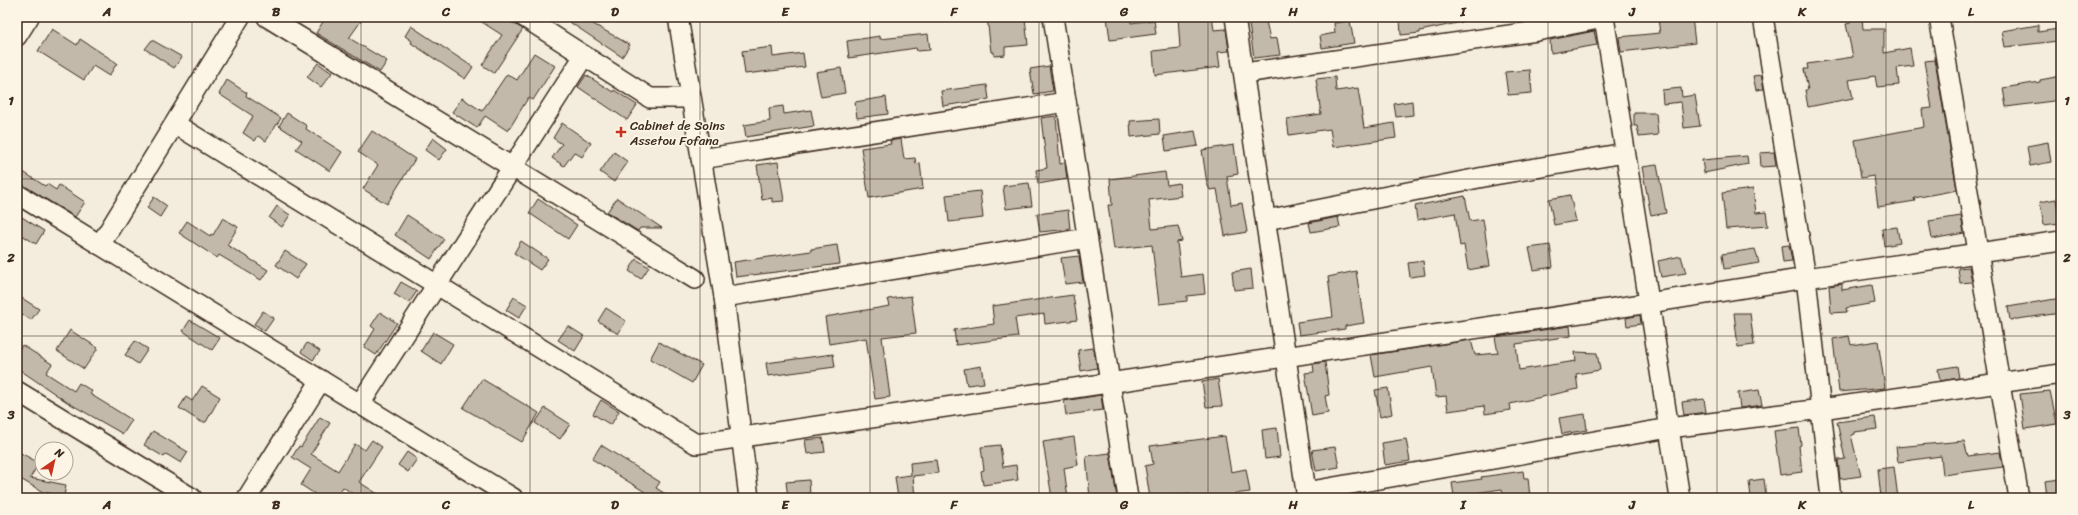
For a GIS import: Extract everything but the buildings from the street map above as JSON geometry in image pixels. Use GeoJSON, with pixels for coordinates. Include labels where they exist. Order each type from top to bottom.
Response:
{"type":"FeatureCollection","features":[{"type":"Feature","properties":{"kind":"street"},"geometry":{"type":"LineString","coordinates":[[17,36],[29,17]]}},
{"type":"Feature","properties":{"kind":"street"},"geometry":{"type":"LineString","coordinates":[[100,245],[240,17]]}},
{"type":"Feature","properties":{"kind":"street"},"geometry":{"type":"LineString","coordinates":[[267,17],[695,279]]}},
{"type":"Feature","properties":{"kind":"street"},"geometry":{"type":"LineString","coordinates":[[524,17],[650,98],[692,98]]}},
{"type":"Feature","properties":{"kind":"street"},"geometry":{"type":"LineString","coordinates":[[678,17],[724,297],[749,498]]}},
{"type":"Feature","properties":{"kind":"street"},"geometry":{"type":"LineString","coordinates":[[1053,17],[1128,498]]}},
{"type":"Feature","properties":{"kind":"street"},"geometry":{"type":"LineString","coordinates":[[1235,17],[1306,495],[1669,428],[1821,409],[2061,374]]}},
{"type":"Feature","properties":{"kind":"street"},"geometry":{"type":"LineString","coordinates":[[1244,73],[1537,31],[1604,17],[1680,498]]}},
{"type":"Feature","properties":{"kind":"street"},"geometry":{"type":"LineString","coordinates":[[1763,17],[1806,278],[1831,498]]}},
{"type":"Feature","properties":{"kind":"street"},"geometry":{"type":"LineString","coordinates":[[1939,17],[2019,498]]}},
{"type":"Feature","properties":{"kind":"street"},"geometry":{"type":"LineString","coordinates":[[360,404],[584,56]]}},
{"type":"Feature","properties":{"kind":"street"},"geometry":{"type":"LineString","coordinates":[[701,159],[1066,102]]}},
{"type":"Feature","properties":{"kind":"street"},"geometry":{"type":"LineString","coordinates":[[175,124],[696,444],[2061,241]]}},
{"type":"Feature","properties":{"kind":"street"},"geometry":{"type":"LineString","coordinates":[[1266,220],[1494,175],[1625,153]]}},
{"type":"Feature","properties":{"kind":"street"},"geometry":{"type":"LineString","coordinates":[[17,194],[513,498]]}},
{"type":"Feature","properties":{"kind":"street"},"geometry":{"type":"LineString","coordinates":[[724,297],[1087,238]]}},
{"type":"Feature","properties":{"kind":"street"},"geometry":{"type":"LineString","coordinates":[[247,498],[320,380]]}},
{"type":"Feature","properties":{"kind":"street"},"geometry":{"type":"LineString","coordinates":[[17,391],[192,498]]}},
{"type":"Feature","properties":{"kind":"place","name":"Cabinet de Soins Assetou Fofana"},"geometry":{"type":"Point","coordinates":[621,132]}}]}
